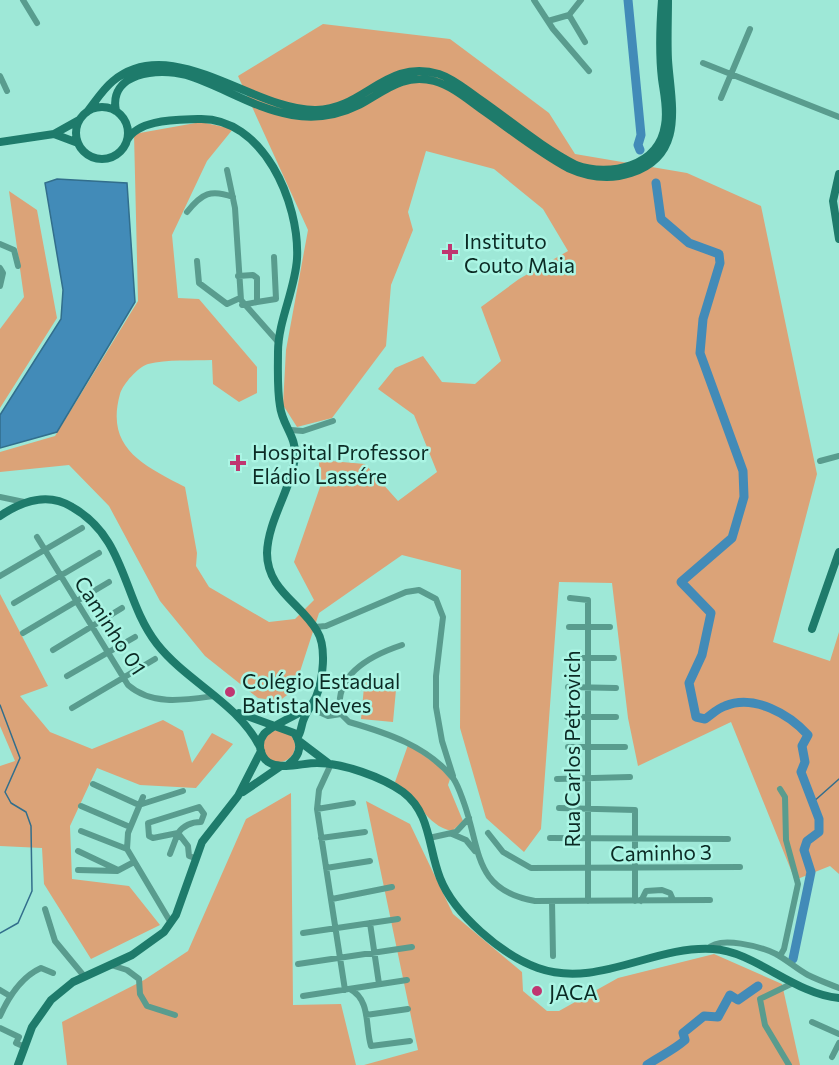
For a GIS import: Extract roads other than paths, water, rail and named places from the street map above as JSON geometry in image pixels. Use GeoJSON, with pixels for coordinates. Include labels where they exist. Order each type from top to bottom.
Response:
{"type":"FeatureCollection","features":[{"type":"Feature","properties":{"kind":"main road"},"geometry":{"type":"LineString","coordinates":[[0,142],[54,134],[69,128],[84,115],[114,80],[144,66],[187,69],[286,107],[313,110],[341,105],[397,74],[419,71],[452,80],[576,165],[597,170],[618,169],[633,165],[647,156],[663,134],[666,118],[660,59],[662,0]]}},
{"type":"Feature","properties":{"kind":"main road"},"geometry":{"type":"LineString","coordinates":[[127,140],[127,124],[119,114],[114,99],[120,85],[146,74],[186,75],[276,111],[307,116],[342,112],[400,81],[426,80],[449,87],[568,168],[590,176],[622,176],[653,161],[663,150],[671,132],[673,116],[668,58],[668,0]]}},
{"type":"Feature","properties":{"kind":"main road"},"geometry":{"type":"LineString","coordinates":[[148,125],[132,123],[119,114],[101,107],[84,115],[76,130],[78,143],[86,154],[100,159],[120,152],[134,130],[148,125],[196,119],[217,120],[236,128],[247,137],[269,163],[289,202],[297,237],[296,266],[279,344],[280,406],[294,441],[294,462],[268,543],[268,560],[278,588],[317,630],[322,648],[320,680],[313,709],[298,740],[298,752],[285,765],[238,796]]}},
{"type":"Feature","properties":{"kind":"main road"},"geometry":{"type":"LineString","coordinates":[[54,134],[78,143]]}},
{"type":"Feature","properties":{"kind":"main road"},"geometry":{"type":"LineString","coordinates":[[839,174],[833,204],[839,239]]}},
{"type":"Feature","properties":{"kind":"main road"},"geometry":{"type":"LineString","coordinates":[[0,516],[24,502],[46,499],[63,502],[99,527],[119,562],[151,636],[165,653],[233,710],[249,727],[268,762],[285,765],[329,764]]}},
{"type":"Feature","properties":{"kind":"main road"},"geometry":{"type":"LineString","coordinates":[[812,629],[839,552]]}},
{"type":"Feature","properties":{"kind":"main road"},"geometry":{"type":"LineString","coordinates":[[18,1065],[19,1041],[51,1000],[84,976],[147,946],[171,923],[179,907],[195,858],[208,832],[238,796],[265,733],[313,709]]}},
{"type":"Feature","properties":{"kind":"main road"},"geometry":{"type":"LineString","coordinates":[[233,710],[258,721],[288,729],[298,740],[329,764],[400,790],[419,809],[440,877],[454,904],[477,928],[510,953],[536,967],[555,972],[587,973],[708,949],[734,954],[819,994],[839,998]]}},
{"type":"Feature","properties":{"kind":"street"},"geometry":{"type":"LineString","coordinates":[[23,0],[37,23]]}},
{"type":"Feature","properties":{"kind":"street"},"geometry":{"type":"LineString","coordinates":[[534,0],[589,71]]}},
{"type":"Feature","properties":{"kind":"street"},"geometry":{"type":"LineString","coordinates":[[541,10],[544,0]]}},
{"type":"Feature","properties":{"kind":"street"},"geometry":{"type":"LineString","coordinates":[[548,21],[569,15],[581,0]]}},
{"type":"Feature","properties":{"kind":"street"},"geometry":{"type":"LineString","coordinates":[[569,15],[585,42]]}},
{"type":"Feature","properties":{"kind":"street"},"geometry":{"type":"LineString","coordinates":[[721,98],[750,29]]}},
{"type":"Feature","properties":{"kind":"street"},"geometry":{"type":"LineString","coordinates":[[703,63],[839,117]]}},
{"type":"Feature","properties":{"kind":"street"},"geometry":{"type":"LineString","coordinates":[[0,76],[7,91]]}},
{"type":"Feature","properties":{"kind":"street"},"geometry":{"type":"LineString","coordinates":[[227,170],[233,197],[241,301],[279,344]]}},
{"type":"Feature","properties":{"kind":"street"},"geometry":{"type":"LineString","coordinates":[[187,212],[210,192],[218,191],[233,197]]}},
{"type":"Feature","properties":{"kind":"street"},"geometry":{"type":"LineString","coordinates":[[0,244],[14,250],[18,266]]}},
{"type":"Feature","properties":{"kind":"street"},"geometry":{"type":"LineString","coordinates":[[197,261],[199,284],[227,304],[276,299],[274,257]]}},
{"type":"Feature","properties":{"kind":"street"},"geometry":{"type":"LineString","coordinates":[[0,268],[3,278],[0,286]]}},
{"type":"Feature","properties":{"kind":"street"},"geometry":{"type":"LineString","coordinates":[[238,276],[256,276],[257,302]]}},
{"type":"Feature","properties":{"kind":"street"},"geometry":{"type":"LineString","coordinates":[[291,430],[303,431],[333,421]]}},
{"type":"Feature","properties":{"kind":"street"},"geometry":{"type":"LineString","coordinates":[[294,441],[303,431]]}},
{"type":"Feature","properties":{"kind":"street"},"geometry":{"type":"LineString","coordinates":[[820,461],[839,456]]}},
{"type":"Feature","properties":{"kind":"street"},"geometry":{"type":"LineString","coordinates":[[0,497],[24,502]]}},
{"type":"Feature","properties":{"kind":"street"},"geometry":{"type":"LineString","coordinates":[[0,576],[82,528]]}},
{"type":"Feature","properties":{"kind":"street","name":"Caminho 01"},"geometry":{"type":"LineString","coordinates":[[37,537],[123,678],[134,690],[154,699],[214,696]]}},
{"type":"Feature","properties":{"kind":"street"},"geometry":{"type":"LineString","coordinates":[[14,603],[99,553]]}},
{"type":"Feature","properties":{"kind":"street"},"geometry":{"type":"LineString","coordinates":[[23,633],[109,582]]}},
{"type":"Feature","properties":{"kind":"street"},"geometry":{"type":"LineString","coordinates":[[317,630],[406,592],[426,592],[436,599],[443,616],[436,676],[436,707],[444,748],[476,838],[476,851]]}},
{"type":"Feature","properties":{"kind":"street","name":"Rua Carlos Petrovich"},"geometry":{"type":"LineString","coordinates":[[570,598],[588,600],[588,901]]}},
{"type":"Feature","properties":{"kind":"street"},"geometry":{"type":"LineString","coordinates":[[53,650],[122,608]]}},
{"type":"Feature","properties":{"kind":"street"},"geometry":{"type":"LineString","coordinates":[[569,627],[610,627]]}},
{"type":"Feature","properties":{"kind":"street"},"geometry":{"type":"LineString","coordinates":[[67,676],[135,637]]}},
{"type":"Feature","properties":{"kind":"street"},"geometry":{"type":"LineString","coordinates":[[340,714],[341,694],[356,668],[380,652],[402,645]]}},
{"type":"Feature","properties":{"kind":"street"},"geometry":{"type":"LineString","coordinates":[[569,658],[614,658]]}},
{"type":"Feature","properties":{"kind":"street"},"geometry":{"type":"LineString","coordinates":[[72,708],[155,659]]}},
{"type":"Feature","properties":{"kind":"street"},"geometry":{"type":"LineString","coordinates":[[568,687],[616,688]]}},
{"type":"Feature","properties":{"kind":"street"},"geometry":{"type":"LineString","coordinates":[[313,709],[328,716],[340,714]]}},
{"type":"Feature","properties":{"kind":"street"},"geometry":{"type":"LineString","coordinates":[[340,714],[349,722],[423,751],[454,779]]}},
{"type":"Feature","properties":{"kind":"street"},"geometry":{"type":"LineString","coordinates":[[567,717],[616,717]]}},
{"type":"Feature","properties":{"kind":"street"},"geometry":{"type":"LineString","coordinates":[[568,747],[625,747]]}},
{"type":"Feature","properties":{"kind":"street"},"geometry":{"type":"LineString","coordinates":[[329,764],[320,790],[317,809],[340,958],[347,989],[361,998],[370,1045],[410,1041]]}},
{"type":"Feature","properties":{"kind":"street"},"geometry":{"type":"LineString","coordinates":[[557,779],[630,777]]}},
{"type":"Feature","properties":{"kind":"street"},"geometry":{"type":"LineString","coordinates":[[93,784],[139,805],[183,791]]}},
{"type":"Feature","properties":{"kind":"street"},"geometry":{"type":"LineString","coordinates":[[780,789],[785,797],[786,840],[796,872],[798,888],[784,949],[780,956]]}},
{"type":"Feature","properties":{"kind":"street"},"geometry":{"type":"LineString","coordinates":[[143,797],[130,827],[127,849],[171,923]]}},
{"type":"Feature","properties":{"kind":"street"},"geometry":{"type":"LineString","coordinates":[[317,809],[353,803]]}},
{"type":"Feature","properties":{"kind":"street"},"geometry":{"type":"LineString","coordinates":[[81,806],[130,827]]}},
{"type":"Feature","properties":{"kind":"street"},"geometry":{"type":"LineString","coordinates":[[170,854],[178,833],[187,825],[201,822],[204,817],[201,808],[194,807],[148,823],[149,836],[153,838],[178,833]]}},
{"type":"Feature","properties":{"kind":"street"},"geometry":{"type":"LineString","coordinates":[[559,808],[632,808],[636,815],[635,869],[638,901]]}},
{"type":"Feature","properties":{"kind":"street"},"geometry":{"type":"LineString","coordinates":[[429,838],[452,834],[463,827],[469,818]]}},
{"type":"Feature","properties":{"kind":"street"},"geometry":{"type":"LineString","coordinates":[[81,831],[127,849]]}},
{"type":"Feature","properties":{"kind":"street"},"geometry":{"type":"LineString","coordinates":[[321,838],[365,832]]}},
{"type":"Feature","properties":{"kind":"street"},"geometry":{"type":"LineString","coordinates":[[178,833],[188,846],[189,856],[195,858]]}},
{"type":"Feature","properties":{"kind":"street","name":"Caminho 3"},"geometry":{"type":"LineString","coordinates":[[488,833],[503,852],[525,866],[588,869],[740,867]]}},
{"type":"Feature","properties":{"kind":"street"},"geometry":{"type":"LineString","coordinates":[[452,834],[466,840],[476,851],[484,871],[509,893],[528,900],[710,900]]}},
{"type":"Feature","properties":{"kind":"street"},"geometry":{"type":"LineString","coordinates":[[550,838],[728,838]]}},
{"type":"Feature","properties":{"kind":"street"},"geometry":{"type":"LineString","coordinates":[[78,851],[118,870]]}},
{"type":"Feature","properties":{"kind":"street"},"geometry":{"type":"LineString","coordinates":[[326,868],[369,861]]}},
{"type":"Feature","properties":{"kind":"street"},"geometry":{"type":"LineString","coordinates":[[78,870],[118,870],[134,862]]}},
{"type":"Feature","properties":{"kind":"street"},"geometry":{"type":"LineString","coordinates":[[332,899],[392,887]]}},
{"type":"Feature","properties":{"kind":"street"},"geometry":{"type":"LineString","coordinates":[[638,901],[644,892],[649,890],[665,890],[673,900]]}},
{"type":"Feature","properties":{"kind":"street"},"geometry":{"type":"LineString","coordinates":[[552,901],[553,956]]}},
{"type":"Feature","properties":{"kind":"street"},"geometry":{"type":"LineString","coordinates":[[45,909],[55,941],[84,976]]}},
{"type":"Feature","properties":{"kind":"street"},"geometry":{"type":"LineString","coordinates":[[303,933],[398,918]]}},
{"type":"Feature","properties":{"kind":"street"},"geometry":{"type":"LineString","coordinates":[[370,923],[379,984]]}},
{"type":"Feature","properties":{"kind":"street"},"geometry":{"type":"LineString","coordinates":[[708,949],[713,944],[737,943],[756,946],[780,956],[806,974],[839,988]]}},
{"type":"Feature","properties":{"kind":"street"},"geometry":{"type":"LineString","coordinates":[[298,964],[412,947]]}},
{"type":"Feature","properties":{"kind":"street"},"geometry":{"type":"LineString","coordinates":[[111,964],[127,970],[139,979],[140,994],[147,1005],[175,1015]]}},
{"type":"Feature","properties":{"kind":"street"},"geometry":{"type":"LineString","coordinates":[[0,1016],[10,996],[39,969],[45,968],[53,973]]}},
{"type":"Feature","properties":{"kind":"street"},"geometry":{"type":"LineString","coordinates":[[303,996],[407,980]]}},
{"type":"Feature","properties":{"kind":"street"},"geometry":{"type":"LineString","coordinates":[[789,1065],[765,1024],[760,999],[793,983]]}},
{"type":"Feature","properties":{"kind":"street"},"geometry":{"type":"LineString","coordinates":[[0,990],[10,996]]}},
{"type":"Feature","properties":{"kind":"street"},"geometry":{"type":"LineString","coordinates":[[366,1015],[408,1009]]}},
{"type":"Feature","properties":{"kind":"street"},"geometry":{"type":"LineString","coordinates":[[812,1022],[839,1034]]}},
{"type":"Feature","properties":{"kind":"street"},"geometry":{"type":"LineString","coordinates":[[0,1028],[19,1041]]}},
{"type":"Feature","properties":{"kind":"street"},"geometry":{"type":"LineString","coordinates":[[832,1058],[839,1042]]}},
{"type":"Feature","properties":{"kind":"water"},"geometry":{"type":"Polygon","coordinates":[[[57,179],[127,183],[135,302],[57,432],[0,448],[0,415],[61,319],[63,290],[45,183],[57,179]]]}},
{"type":"Feature","properties":{"kind":"waterway"},"geometry":{"type":"LineString","coordinates":[[628,0],[641,135],[638,145],[640,150]]}},
{"type":"Feature","properties":{"kind":"waterway"},"geometry":{"type":"LineString","coordinates":[[656,183],[661,219],[689,243],[719,254],[720,263],[703,319],[700,353],[743,471],[744,497],[732,538],[681,582],[711,613],[702,655],[689,683],[696,717],[705,719],[722,707],[736,703],[759,704],[781,713],[808,735],[802,746],[805,762],[801,772],[819,819],[819,832],[807,841],[804,850],[811,872],[793,959]]}},
{"type":"Feature","properties":{"kind":"waterway"},"geometry":{"type":"LineString","coordinates":[[0,705],[20,758],[5,792],[11,803],[26,812],[31,826],[32,891],[18,923],[0,933]]}},
{"type":"Feature","properties":{"kind":"waterway"},"geometry":{"type":"LineString","coordinates":[[812,803],[839,779]]}},
{"type":"Feature","properties":{"kind":"waterway"},"geometry":{"type":"LineString","coordinates":[[647,1065],[685,1040],[683,1033],[704,1016],[718,1017],[730,995],[738,1000],[758,986]]}},
{"type":"Feature","properties":{"kind":"place","name":"Instituto Couto Maia"},"geometry":{"type":"Point","coordinates":[450,252]}},
{"type":"Feature","properties":{"kind":"place","name":"Hospital Professor Eládio Lassére"},"geometry":{"type":"Point","coordinates":[238,463]}},
{"type":"Feature","properties":{"kind":"place","name":"Colégio Estadual Batista Neves"},"geometry":{"type":"Point","coordinates":[230,692]}},
{"type":"Feature","properties":{"kind":"place","name":"JACA"},"geometry":{"type":"Point","coordinates":[537,991]}}]}
